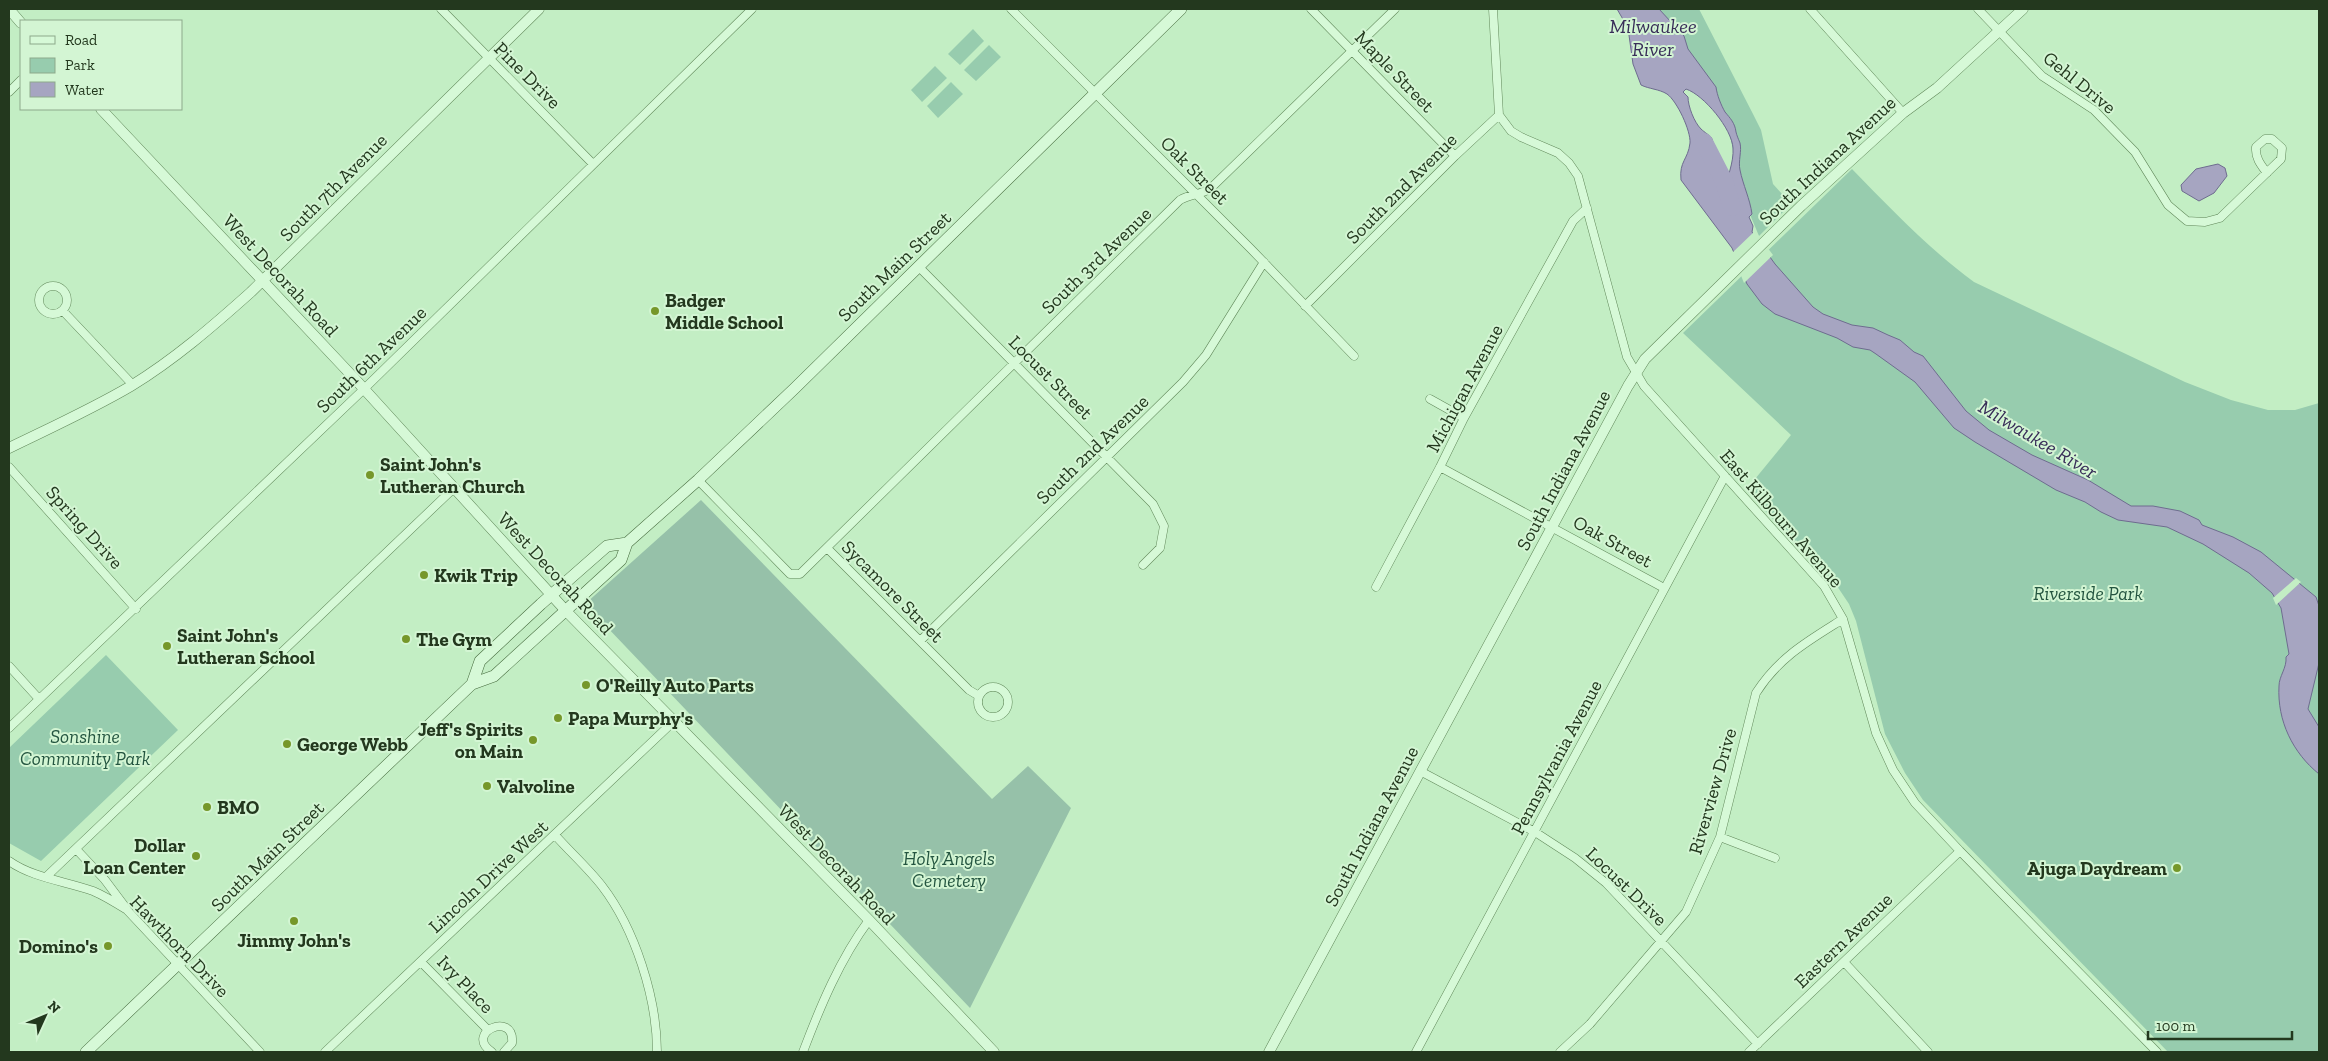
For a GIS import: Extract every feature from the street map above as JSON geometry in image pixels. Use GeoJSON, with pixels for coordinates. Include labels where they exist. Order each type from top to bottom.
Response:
{"type":"FeatureCollection","features":[{"type":"Feature","properties":{"kind":"main road","name":"South Main Street"},"geometry":{"type":"LineString","coordinates":[[86,1052],[472,684],[494,676],[621,560],[627,543],[698,480],[1095,95],[1181,9]]}},
{"type":"Feature","properties":{"kind":"main road","name":"South Main Street"},"geometry":{"type":"LineString","coordinates":[[472,684],[480,662],[552,595],[607,546],[627,543]]}},
{"type":"Feature","properties":{"kind":"street","name":"Pine Drive"},"geometry":{"type":"LineString","coordinates":[[441,9],[594,164]]}},
{"type":"Feature","properties":{"kind":"street","name":"South 7th Avenue"},"geometry":{"type":"LineString","coordinates":[[9,448],[133,385],[173,358],[209,329],[263,280],[539,9]]}},
{"type":"Feature","properties":{"kind":"street","name":"South 6th Avenue"},"geometry":{"type":"LineString","coordinates":[[9,728],[364,390],[752,9]]}},
{"type":"Feature","properties":{"kind":"street","name":"Oak Street"},"geometry":{"type":"LineString","coordinates":[[1011,9],[1264,262],[1354,356]]}},
{"type":"Feature","properties":{"kind":"street","name":"Maple Street"},"geometry":{"type":"LineString","coordinates":[[1311,9],[1455,156]]}},
{"type":"Feature","properties":{"kind":"street","name":"South 3rd Avenue"},"geometry":{"type":"LineString","coordinates":[[827,548],[1180,200],[1188,195],[1195,195],[1211,188],[1395,9]]}},
{"type":"Feature","properties":{"kind":"street"},"geometry":{"type":"LineString","coordinates":[[1493,9],[1499,115]]}},
{"type":"Feature","properties":{"kind":"street"},"geometry":{"type":"LineString","coordinates":[[1810,9],[1903,113]]}},
{"type":"Feature","properties":{"kind":"street","name":"Gehl Drive"},"geometry":{"type":"LineString","coordinates":[[1978,9],[2042,76],[2094,110],[2135,152],[2168,205],[2187,221],[2205,222],[2220,218],[2267,174],[2281,159],[2283,154],[2282,148],[2272,139],[2264,139],[2256,147],[2255,153],[2267,174]]}},
{"type":"Feature","properties":{"kind":"street","name":"South Indiana Avenue"},"geometry":{"type":"LineString","coordinates":[[1268,1052],[1552,526],[1645,359],[1770,236],[1903,113],[1937,88],[2023,9]]}},
{"type":"Feature","properties":{"kind":"street"},"geometry":{"type":"LineString","coordinates":[[9,10],[20,22]]}},
{"type":"Feature","properties":{"kind":"street"},"geometry":{"type":"LineString","coordinates":[[9,92],[20,81]]}},
{"type":"Feature","properties":{"kind":"street","name":"West Decorah Road"},"geometry":{"type":"LineString","coordinates":[[102,110],[263,280],[566,611],[869,920],[994,1052]]}},
{"type":"Feature","properties":{"kind":"street","name":"East Kilbourn Avenue"},"geometry":{"type":"LineString","coordinates":[[1499,115],[1511,131],[1520,137],[1558,153],[1569,163],[1578,176],[1628,357],[1636,373],[1644,386],[1824,586],[1843,619],[1876,733],[1893,770],[1915,803],[2157,1052]]}},
{"type":"Feature","properties":{"kind":"street","name":"South 2nd Avenue"},"geometry":{"type":"LineString","coordinates":[[1305,306],[1455,156],[1499,115]]}},
{"type":"Feature","properties":{"kind":"street","name":"Michigan Avenue"},"geometry":{"type":"LineString","coordinates":[[1376,587],[1464,418],[1573,222],[1587,208]]}},
{"type":"Feature","properties":{"kind":"street","name":"South 2nd Avenue"},"geometry":{"type":"LineString","coordinates":[[920,641],[1183,382],[1206,355],[1264,262]]}},
{"type":"Feature","properties":{"kind":"street","name":"Locust Street"},"geometry":{"type":"LineString","coordinates":[[918,266],[1153,504],[1164,526],[1160,548],[1143,565]]}},
{"type":"Feature","properties":{"kind":"street"},"geometry":{"type":"LineString","coordinates":[[63,311],[133,385]]}},
{"type":"Feature","properties":{"kind":"street"},"geometry":{"type":"LineString","coordinates":[[1430,399],[1464,418]]}},
{"type":"Feature","properties":{"kind":"street","name":"Spring Drive"},"geometry":{"type":"LineString","coordinates":[[9,467],[136,609]]}},
{"type":"Feature","properties":{"kind":"street","name":"Oak Street"},"geometry":{"type":"LineString","coordinates":[[1440,467],[1664,588]]}},
{"type":"Feature","properties":{"kind":"street","name":"Pennsylvania Avenue"},"geometry":{"type":"LineString","coordinates":[[1416,1052],[1725,476]]}},
{"type":"Feature","properties":{"kind":"street","name":"Sycamore Street"},"geometry":{"type":"LineString","coordinates":[[698,480],[790,574],[800,574],[827,548],[969,690],[979,696]]}},
{"type":"Feature","properties":{"kind":"street"},"geometry":{"type":"LineString","coordinates":[[46,877],[454,488]]}},
{"type":"Feature","properties":{"kind":"street","name":"Riverview Drive"},"geometry":{"type":"LineString","coordinates":[[1560,1052],[1590,1024],[1686,912],[1720,837],[1756,693],[1766,678],[1790,654],[1843,619]]}},
{"type":"Feature","properties":{"kind":"street"},"geometry":{"type":"LineString","coordinates":[[9,666],[39,699]]}},
{"type":"Feature","properties":{"kind":"street","name":"Lincoln Drive West"},"geometry":{"type":"LineString","coordinates":[[325,1052],[673,722]]}},
{"type":"Feature","properties":{"kind":"street","name":"Locust Drive"},"geometry":{"type":"LineString","coordinates":[[1420,771],[1535,832],[1575,858],[1606,883],[1758,1044]]}},
{"type":"Feature","properties":{"kind":"street"},"geometry":{"type":"LineString","coordinates":[[555,835],[602,887],[633,938],[648,992],[657,1036],[657,1052]]}},
{"type":"Feature","properties":{"kind":"street"},"geometry":{"type":"LineString","coordinates":[[1720,837],[1775,858]]}},
{"type":"Feature","properties":{"kind":"street"},"geometry":{"type":"LineString","coordinates":[[76,849],[110,886],[127,910]]}},
{"type":"Feature","properties":{"kind":"street","name":"Eastern Avenue"},"geometry":{"type":"LineString","coordinates":[[1749,1052],[1960,851]]}},
{"type":"Feature","properties":{"kind":"street","name":"Hawthorn Drive"},"geometry":{"type":"LineString","coordinates":[[9,860],[25,870],[93,891],[111,899],[127,910],[260,1052]]}},
{"type":"Feature","properties":{"kind":"street"},"geometry":{"type":"LineString","coordinates":[[803,1052],[823,1004],[854,941],[869,920]]}},
{"type":"Feature","properties":{"kind":"street","name":"Ivy Place"},"geometry":{"type":"LineString","coordinates":[[421,962],[488,1030]]}},
{"type":"Feature","properties":{"kind":"street"},"geometry":{"type":"LineString","coordinates":[[1844,962],[1928,1052]]}},
{"type":"Feature","properties":{"kind":"street","name":"Ivy Place"},"geometry":{"type":"LineString","coordinates":[[488,1030],[501,1026],[509,1030],[512,1043],[504,1052]]}},
{"type":"Feature","properties":{"kind":"street","name":"Ivy Place"},"geometry":{"type":"LineString","coordinates":[[488,1030],[484,1043],[492,1052]]}},
{"type":"Feature","properties":{"kind":"green space"},"geometry":{"type":"Polygon","coordinates":[[[1651,9],[1699,9],[1761,130],[1773,184],[1791,204],[1759,236],[1743,198],[1726,117],[1651,9]]]}},
{"type":"Feature","properties":{"kind":"green space"},"geometry":{"type":"Polygon","coordinates":[[[973,29],[984,41],[960,65],[948,54],[973,29]]]}},
{"type":"Feature","properties":{"kind":"green space"},"geometry":{"type":"Polygon","coordinates":[[[989,45],[1001,57],[976,81],[964,70],[989,45]]]}},
{"type":"Feature","properties":{"kind":"green space"},"geometry":{"type":"Polygon","coordinates":[[[935,66],[947,78],[922,102],[911,90],[935,66]]]}},
{"type":"Feature","properties":{"kind":"green space"},"geometry":{"type":"Polygon","coordinates":[[[951,82],[963,94],[938,118],[927,106],[951,82]]]}},
{"type":"Feature","properties":{"kind":"green space","name":"Riverside Park"},"geometry":{"type":"Polygon","coordinates":[[[1852,169],[1926,242],[1974,282],[2185,382],[2231,400],[2268,410],[2295,410],[2319,403],[2319,1052],[2168,1052],[1923,800],[1905,773],[1885,734],[1856,621],[1849,604],[1833,580],[1818,568],[1746,490],[1791,435],[1683,333],[1852,169]]]}},
{"type":"Feature","properties":{"kind":"green space","name":"Holy Angels Cemetery"},"geometry":{"type":"Polygon","coordinates":[[[701,500],[992,799],[1028,766],[1071,808],[970,1008],[585,604],[701,500]]]}},
{"type":"Feature","properties":{"kind":"green space","name":"Sonshine Community Park"},"geometry":{"type":"Polygon","coordinates":[[[106,655],[178,730],[41,861],[9,843],[9,748],[106,655]]]}},
{"type":"Feature","properties":{"kind":"water"},"geometry":{"type":"Polygon","coordinates":[[[1617,9],[1659,9],[1684,36],[1688,49],[1716,87],[1722,106],[1735,126],[1740,143],[1740,170],[1752,214],[1749,217],[1753,226],[1752,232],[1775,264],[1813,307],[1823,314],[1852,325],[1873,328],[1900,340],[1914,352],[1923,356],[1966,411],[1989,430],[2032,455],[2088,480],[2131,506],[2153,506],[2180,511],[2199,520],[2202,525],[2233,537],[2261,552],[2316,597],[2319,606],[2319,663],[2308,709],[2319,727],[2319,774],[2294,746],[2288,735],[2281,712],[2279,682],[2286,657],[2289,654],[2281,608],[2272,593],[2249,573],[2203,544],[2167,527],[2118,520],[2085,502],[2056,490],[1954,428],[1915,382],[1870,350],[1853,347],[1837,338],[1775,314],[1762,304],[1747,284],[1732,248],[1681,180],[1682,164],[1690,143],[1686,124],[1679,109],[1667,94],[1641,85],[1633,64],[1628,28],[1617,9]],[[1686,89],[1683,92],[1688,97],[1690,109],[1696,122],[1712,139],[1718,185],[1722,193],[1730,171],[1733,148],[1731,140],[1728,132],[1709,105],[1693,92],[1686,89]]]}},
{"type":"Feature","properties":{"kind":"water"},"geometry":{"type":"Polygon","coordinates":[[[2218,164],[2225,168],[2227,176],[2214,193],[2199,201],[2182,191],[2181,185],[2196,169],[2218,164]]]}},
{"type":"Feature","properties":{"kind":"pier"},"geometry":{"type":"Polygon","coordinates":[[[1755,231],[1773,255],[1744,283],[1732,253],[1755,231]]]}},
{"type":"Feature","properties":{"kind":"pier"},"geometry":{"type":"Polygon","coordinates":[[[2296,578],[2301,582],[2276,605],[2273,598],[2296,578]]]}},
{"type":"Feature","properties":{"kind":"waterway","name":"Milwaukee River"},"geometry":{"type":"LineString","coordinates":[[1704,142],[1724,181],[1732,207]]}},
{"type":"Feature","properties":{"kind":"place","name":"Badger Middle School"},"geometry":{"type":"Point","coordinates":[655,311]}},
{"type":"Feature","properties":{"kind":"place","name":"Saint John's Lutheran Church"},"geometry":{"type":"Point","coordinates":[370,475]}},
{"type":"Feature","properties":{"kind":"place","name":"Kwik Trip"},"geometry":{"type":"Point","coordinates":[424,575]}},
{"type":"Feature","properties":{"kind":"place","name":"The Gym"},"geometry":{"type":"Point","coordinates":[406,639]}},
{"type":"Feature","properties":{"kind":"place","name":"Saint John's Lutheran School"},"geometry":{"type":"Point","coordinates":[167,646]}},
{"type":"Feature","properties":{"kind":"place","name":"O'Reilly Auto Parts"},"geometry":{"type":"Point","coordinates":[586,685]}},
{"type":"Feature","properties":{"kind":"place","name":"Papa Murphy's"},"geometry":{"type":"Point","coordinates":[558,718]}},
{"type":"Feature","properties":{"kind":"place","name":"Jeff's Spirits on Main"},"geometry":{"type":"Point","coordinates":[533,740]}},
{"type":"Feature","properties":{"kind":"place","name":"George Webb"},"geometry":{"type":"Point","coordinates":[287,744]}},
{"type":"Feature","properties":{"kind":"place","name":"Valvoline"},"geometry":{"type":"Point","coordinates":[487,786]}},
{"type":"Feature","properties":{"kind":"place","name":"BMO"},"geometry":{"type":"Point","coordinates":[207,807]}},
{"type":"Feature","properties":{"kind":"place","name":"Dollar Loan Center"},"geometry":{"type":"Point","coordinates":[196,856]}},
{"type":"Feature","properties":{"kind":"place","name":"Ajuga Daydream"},"geometry":{"type":"Point","coordinates":[2177,868]}},
{"type":"Feature","properties":{"kind":"place","name":"Jimmy John's"},"geometry":{"type":"Point","coordinates":[294,921]}},
{"type":"Feature","properties":{"kind":"place","name":"Domino's"},"geometry":{"type":"Point","coordinates":[108,946]}}]}
